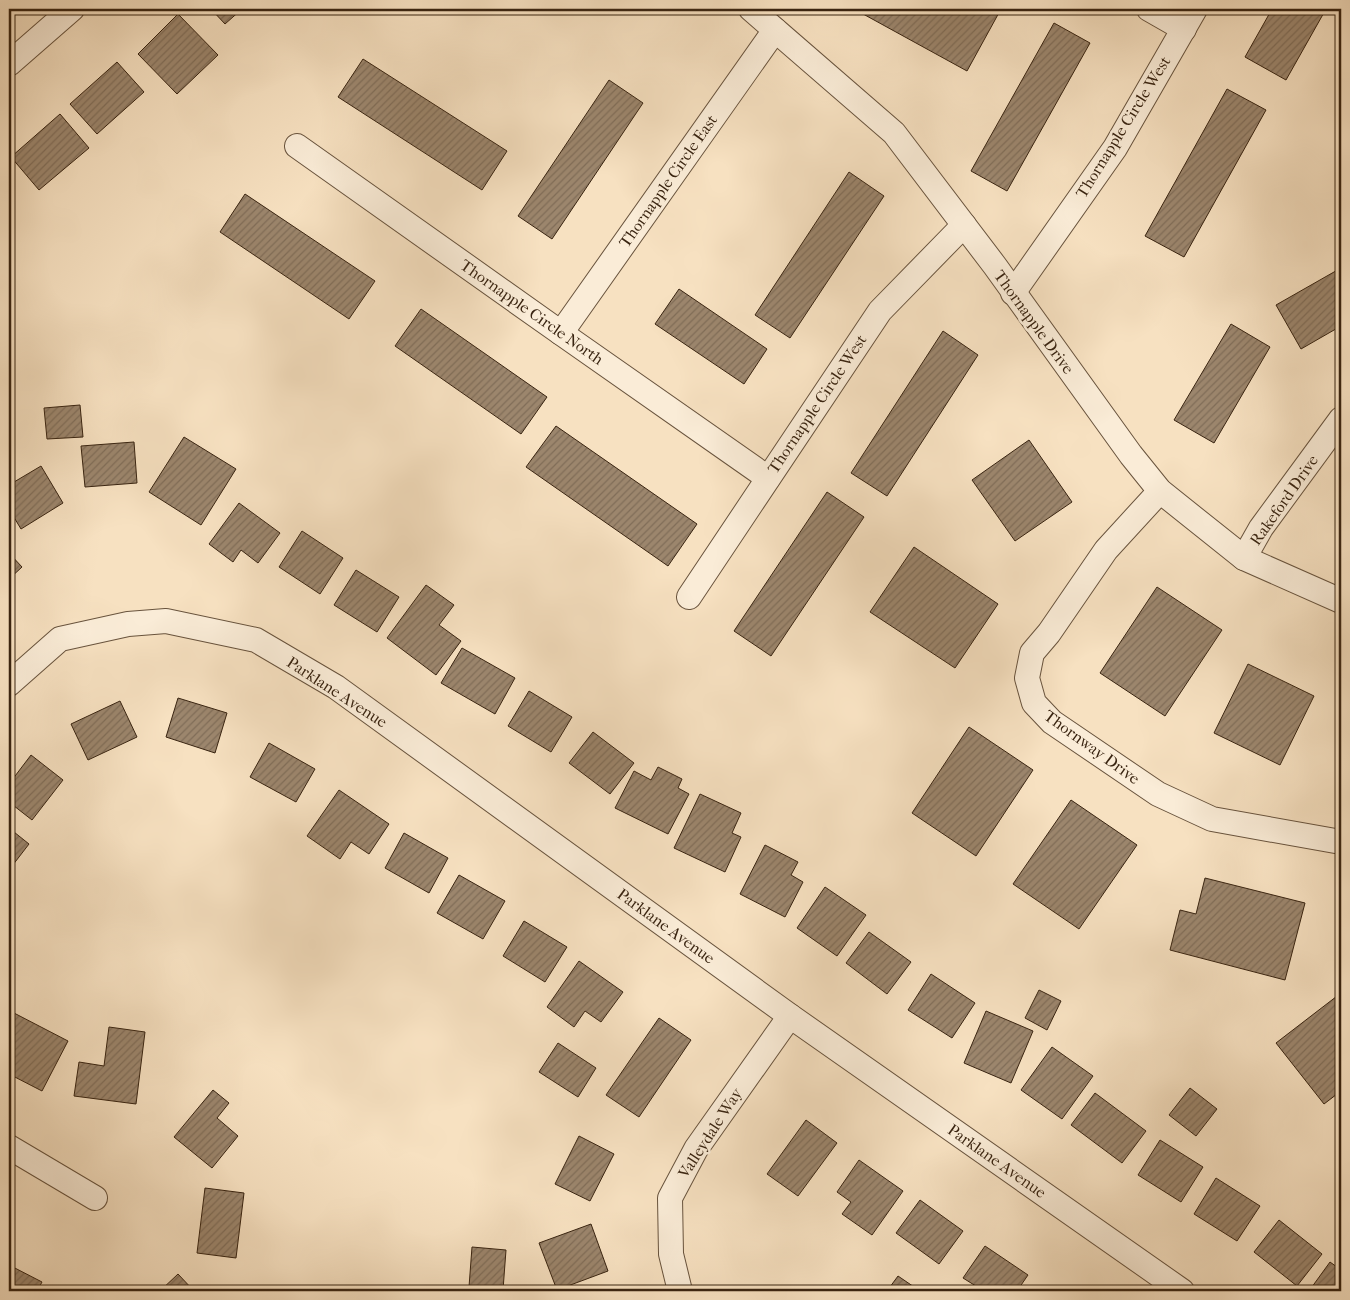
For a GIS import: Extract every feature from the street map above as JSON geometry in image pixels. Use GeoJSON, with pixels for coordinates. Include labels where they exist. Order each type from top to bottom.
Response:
{"type":"FeatureCollection","features":[{"type":"Feature","properties":{"kind":"street"},"geometry":{"type":"LineString","coordinates":[[9,64],[72,9]]}},
{"type":"Feature","properties":{"kind":"street","name":"Thornapple Drive"},"geometry":{"type":"LineString","coordinates":[[751,9],[894,133],[1014,293],[1131,455],[1160,491],[1244,558],[1341,601]]}},
{"type":"Feature","properties":{"kind":"street"},"geometry":{"type":"LineString","coordinates":[[1149,9],[1184,29]]}},
{"type":"Feature","properties":{"kind":"street","name":"Thornapple Circle West"},"geometry":{"type":"LineString","coordinates":[[1014,293],[1115,148],[1195,9]]}},
{"type":"Feature","properties":{"kind":"street","name":"Thornapple Circle East"},"geometry":{"type":"LineString","coordinates":[[561,333],[775,30]]}},
{"type":"Feature","properties":{"kind":"street","name":"Thornapple Circle North"},"geometry":{"type":"LineString","coordinates":[[298,146],[768,478]]}},
{"type":"Feature","properties":{"kind":"street","name":"Thornapple Circle West"},"geometry":{"type":"LineString","coordinates":[[689,597],[880,311],[964,226]]}},
{"type":"Feature","properties":{"kind":"street","name":"Rakeford Drive"},"geometry":{"type":"LineString","coordinates":[[1244,558],[1261,528],[1341,419]]}},
{"type":"Feature","properties":{"kind":"street","name":"Thornway Drive"},"geometry":{"type":"LineString","coordinates":[[1160,491],[1106,550],[1049,633],[1032,652],[1027,678],[1034,703],[1052,722],[1158,794],[1212,818],[1341,842]]}},
{"type":"Feature","properties":{"kind":"street","name":"Parklane Avenue"},"geometry":{"type":"LineString","coordinates":[[9,684],[60,639],[128,624],[166,621],[256,640],[336,687],[790,1016],[1182,1291]]}},
{"type":"Feature","properties":{"kind":"street","name":"Valleydale Way"},"geometry":{"type":"LineString","coordinates":[[680,1291],[671,1254],[670,1198],[696,1149],[790,1016]]}},
{"type":"Feature","properties":{"kind":"street"},"geometry":{"type":"LineString","coordinates":[[9,1147],[95,1198]]}},
{"type":"Feature","properties":{"kind":"building"},"geometry":{"type":"Polygon","coordinates":[[[211,9],[242,9],[225,24],[211,9]]]}},
{"type":"Feature","properties":{"kind":"building"},"geometry":{"type":"Polygon","coordinates":[[[854,9],[1001,9],[967,71],[854,9]]]}},
{"type":"Feature","properties":{"kind":"building"},"geometry":{"type":"Polygon","coordinates":[[[1272,9],[1326,9],[1286,80],[1245,57],[1272,9]]]}},
{"type":"Feature","properties":{"kind":"building"},"geometry":{"type":"Polygon","coordinates":[[[178,14],[218,55],[177,94],[138,54],[178,14]]]}},
{"type":"Feature","properties":{"kind":"building"},"geometry":{"type":"Polygon","coordinates":[[[1054,23],[1090,43],[1007,191],[971,171],[1054,23]]]}},
{"type":"Feature","properties":{"kind":"building"},"geometry":{"type":"Polygon","coordinates":[[[363,59],[507,151],[482,190],[338,97],[363,59]]]}},
{"type":"Feature","properties":{"kind":"building"},"geometry":{"type":"Polygon","coordinates":[[[117,62],[144,92],[97,134],[70,104],[117,62]]]}},
{"type":"Feature","properties":{"kind":"building"},"geometry":{"type":"Polygon","coordinates":[[[609,80],[643,103],[552,239],[518,216],[609,80]]]}},
{"type":"Feature","properties":{"kind":"building"},"geometry":{"type":"Polygon","coordinates":[[[1227,89],[1266,110],[1184,257],[1145,236],[1227,89]]]}},
{"type":"Feature","properties":{"kind":"building"},"geometry":{"type":"Polygon","coordinates":[[[60,114],[89,148],[39,190],[11,157],[60,114]]]}},
{"type":"Feature","properties":{"kind":"building"},"geometry":{"type":"Polygon","coordinates":[[[849,172],[884,196],[790,338],[755,315],[849,172]]]}},
{"type":"Feature","properties":{"kind":"building"},"geometry":{"type":"Polygon","coordinates":[[[245,194],[375,281],[349,319],[220,232],[245,194]]]}},
{"type":"Feature","properties":{"kind":"building"},"geometry":{"type":"Polygon","coordinates":[[[1341,268],[1341,326],[1301,349],[1276,305],[1341,268]]]}},
{"type":"Feature","properties":{"kind":"building"},"geometry":{"type":"Polygon","coordinates":[[[679,289],[767,349],[744,384],[655,324],[679,289]]]}},
{"type":"Feature","properties":{"kind":"building"},"geometry":{"type":"Polygon","coordinates":[[[421,309],[547,397],[521,434],[395,346],[421,309]]]}},
{"type":"Feature","properties":{"kind":"building"},"geometry":{"type":"Polygon","coordinates":[[[1231,324],[1270,347],[1214,443],[1174,420],[1231,324]]]}},
{"type":"Feature","properties":{"kind":"building"},"geometry":{"type":"Polygon","coordinates":[[[943,331],[978,355],[887,496],[851,473],[943,331]]]}},
{"type":"Feature","properties":{"kind":"building"},"geometry":{"type":"Polygon","coordinates":[[[80,405],[83,437],[47,439],[44,408],[80,405]]]}},
{"type":"Feature","properties":{"kind":"building"},"geometry":{"type":"Polygon","coordinates":[[[556,426],[697,524],[668,566],[526,467],[556,426]]]}},
{"type":"Feature","properties":{"kind":"building"},"geometry":{"type":"Polygon","coordinates":[[[184,437],[236,469],[201,525],[149,492],[184,437]]]}},
{"type":"Feature","properties":{"kind":"building"},"geometry":{"type":"Polygon","coordinates":[[[1029,440],[1072,502],[1015,541],[972,480],[1029,440]]]}},
{"type":"Feature","properties":{"kind":"building"},"geometry":{"type":"Polygon","coordinates":[[[134,442],[137,483],[85,487],[81,446],[134,442]]]}},
{"type":"Feature","properties":{"kind":"building"},"geometry":{"type":"Polygon","coordinates":[[[41,466],[63,503],[21,529],[9,509],[9,485],[41,466]]]}},
{"type":"Feature","properties":{"kind":"building"},"geometry":{"type":"Polygon","coordinates":[[[827,492],[864,517],[771,656],[734,631],[827,492]]]}},
{"type":"Feature","properties":{"kind":"building"},"geometry":{"type":"Polygon","coordinates":[[[239,503],[280,533],[258,563],[241,550],[233,562],[209,544],[239,503]]]}},
{"type":"Feature","properties":{"kind":"building"},"geometry":{"type":"Polygon","coordinates":[[[302,531],[343,558],[320,594],[279,567],[302,531]]]}},
{"type":"Feature","properties":{"kind":"building"},"geometry":{"type":"Polygon","coordinates":[[[914,547],[998,604],[955,668],[870,612],[914,547]]]}},
{"type":"Feature","properties":{"kind":"building"},"geometry":{"type":"Polygon","coordinates":[[[9,553],[22,567],[9,579],[9,553]]]}},
{"type":"Feature","properties":{"kind":"building"},"geometry":{"type":"Polygon","coordinates":[[[356,570],[399,597],[377,632],[334,605],[356,570]]]}},
{"type":"Feature","properties":{"kind":"building"},"geometry":{"type":"Polygon","coordinates":[[[426,585],[454,605],[439,625],[461,641],[436,675],[387,638],[426,585]]]}},
{"type":"Feature","properties":{"kind":"building"},"geometry":{"type":"Polygon","coordinates":[[[1157,587],[1222,630],[1165,716],[1100,673],[1157,587]]]}},
{"type":"Feature","properties":{"kind":"building"},"geometry":{"type":"Polygon","coordinates":[[[462,648],[515,678],[495,714],[441,683],[462,648]]]}},
{"type":"Feature","properties":{"kind":"building"},"geometry":{"type":"Polygon","coordinates":[[[1248,664],[1314,696],[1280,765],[1214,733],[1248,664]]]}},
{"type":"Feature","properties":{"kind":"building"},"geometry":{"type":"Polygon","coordinates":[[[529,691],[572,717],[551,752],[508,726],[529,691]]]}},
{"type":"Feature","properties":{"kind":"building"},"geometry":{"type":"Polygon","coordinates":[[[178,698],[227,713],[215,753],[166,737],[178,698]]]}},
{"type":"Feature","properties":{"kind":"building"},"geometry":{"type":"Polygon","coordinates":[[[120,701],[137,737],[88,760],[71,724],[120,701]]]}},
{"type":"Feature","properties":{"kind":"building"},"geometry":{"type":"Polygon","coordinates":[[[969,727],[1033,770],[976,856],[912,813],[969,727]]]}},
{"type":"Feature","properties":{"kind":"building"},"geometry":{"type":"Polygon","coordinates":[[[593,732],[634,763],[610,794],[569,763],[593,732]]]}},
{"type":"Feature","properties":{"kind":"building"},"geometry":{"type":"Polygon","coordinates":[[[269,743],[315,769],[296,802],[250,777],[269,743]]]}},
{"type":"Feature","properties":{"kind":"building"},"geometry":{"type":"Polygon","coordinates":[[[31,755],[63,780],[32,820],[9,802],[9,784],[31,755]]]}},
{"type":"Feature","properties":{"kind":"building"},"geometry":{"type":"Polygon","coordinates":[[[658,767],[682,779],[678,788],[689,794],[668,834],[615,808],[634,771],[651,780],[658,767]]]}},
{"type":"Feature","properties":{"kind":"building"},"geometry":{"type":"Polygon","coordinates":[[[339,790],[389,824],[369,854],[351,842],[340,859],[307,836],[339,790]]]}},
{"type":"Feature","properties":{"kind":"building"},"geometry":{"type":"Polygon","coordinates":[[[700,794],[741,813],[732,833],[741,837],[725,872],[674,848],[700,794]]]}},
{"type":"Feature","properties":{"kind":"building"},"geometry":{"type":"Polygon","coordinates":[[[1071,800],[1137,845],[1079,929],[1013,884],[1071,800]]]}},
{"type":"Feature","properties":{"kind":"building"},"geometry":{"type":"Polygon","coordinates":[[[9,828],[29,844],[9,870],[9,828]]]}},
{"type":"Feature","properties":{"kind":"building"},"geometry":{"type":"Polygon","coordinates":[[[404,833],[448,858],[429,893],[385,868],[404,833]]]}},
{"type":"Feature","properties":{"kind":"building"},"geometry":{"type":"Polygon","coordinates":[[[765,845],[798,862],[791,875],[803,882],[785,917],[740,894],[765,845]]]}},
{"type":"Feature","properties":{"kind":"building"},"geometry":{"type":"Polygon","coordinates":[[[459,875],[505,901],[483,939],[437,913],[459,875]]]}},
{"type":"Feature","properties":{"kind":"building"},"geometry":{"type":"Polygon","coordinates":[[[1205,878],[1305,903],[1285,980],[1170,950],[1180,910],[1196,914],[1205,878]]]}},
{"type":"Feature","properties":{"kind":"building"},"geometry":{"type":"Polygon","coordinates":[[[825,887],[866,915],[837,956],[797,928],[825,887]]]}},
{"type":"Feature","properties":{"kind":"building"},"geometry":{"type":"Polygon","coordinates":[[[524,921],[567,947],[545,982],[503,956],[524,921]]]}},
{"type":"Feature","properties":{"kind":"building"},"geometry":{"type":"Polygon","coordinates":[[[869,932],[911,962],[887,994],[846,963],[869,932]]]}},
{"type":"Feature","properties":{"kind":"building"},"geometry":{"type":"Polygon","coordinates":[[[579,961],[623,992],[601,1022],[585,1011],[574,1027],[547,1007],[579,961]]]}},
{"type":"Feature","properties":{"kind":"building"},"geometry":{"type":"Polygon","coordinates":[[[931,974],[975,1003],[952,1038],[908,1010],[931,974]]]}},
{"type":"Feature","properties":{"kind":"building"},"geometry":{"type":"Polygon","coordinates":[[[1039,990],[1061,1001],[1047,1030],[1025,1018],[1039,990]]]}},
{"type":"Feature","properties":{"kind":"building"},"geometry":{"type":"Polygon","coordinates":[[[1341,993],[1341,1091],[1324,1104],[1276,1043],[1341,993]]]}},
{"type":"Feature","properties":{"kind":"building"},"geometry":{"type":"Polygon","coordinates":[[[986,1011],[1033,1031],[1011,1083],[964,1063],[986,1011]]]}},
{"type":"Feature","properties":{"kind":"building"},"geometry":{"type":"Polygon","coordinates":[[[14,1013],[68,1041],[42,1091],[9,1074],[9,1024],[14,1013]]]}},
{"type":"Feature","properties":{"kind":"building"},"geometry":{"type":"Polygon","coordinates":[[[659,1018],[691,1040],[639,1117],[606,1095],[659,1018]]]}},
{"type":"Feature","properties":{"kind":"building"},"geometry":{"type":"Polygon","coordinates":[[[109,1027],[145,1032],[136,1104],[74,1096],[79,1062],[104,1066],[109,1027]]]}},
{"type":"Feature","properties":{"kind":"building"},"geometry":{"type":"Polygon","coordinates":[[[558,1043],[596,1068],[578,1097],[539,1072],[558,1043]]]}},
{"type":"Feature","properties":{"kind":"building"},"geometry":{"type":"Polygon","coordinates":[[[1052,1047],[1093,1076],[1062,1119],[1021,1090],[1052,1047]]]}},
{"type":"Feature","properties":{"kind":"building"},"geometry":{"type":"Polygon","coordinates":[[[1190,1088],[1217,1109],[1196,1136],[1169,1115],[1190,1088]]]}},
{"type":"Feature","properties":{"kind":"building"},"geometry":{"type":"Polygon","coordinates":[[[213,1090],[229,1103],[217,1118],[238,1136],[212,1168],[174,1137],[213,1090]]]}},
{"type":"Feature","properties":{"kind":"building"},"geometry":{"type":"Polygon","coordinates":[[[1095,1093],[1146,1131],[1122,1163],[1071,1125],[1095,1093]]]}},
{"type":"Feature","properties":{"kind":"building"},"geometry":{"type":"Polygon","coordinates":[[[806,1120],[837,1143],[798,1196],[767,1174],[806,1120]]]}},
{"type":"Feature","properties":{"kind":"building"},"geometry":{"type":"Polygon","coordinates":[[[579,1136],[614,1154],[590,1201],[555,1184],[579,1136]]]}},
{"type":"Feature","properties":{"kind":"building"},"geometry":{"type":"Polygon","coordinates":[[[1160,1140],[1203,1167],[1181,1202],[1138,1175],[1160,1140]]]}},
{"type":"Feature","properties":{"kind":"building"},"geometry":{"type":"Polygon","coordinates":[[[859,1160],[903,1191],[872,1235],[842,1214],[851,1202],[837,1192],[859,1160]]]}},
{"type":"Feature","properties":{"kind":"building"},"geometry":{"type":"Polygon","coordinates":[[[1216,1178],[1260,1206],[1237,1241],[1194,1214],[1216,1178]]]}},
{"type":"Feature","properties":{"kind":"building"},"geometry":{"type":"Polygon","coordinates":[[[205,1188],[244,1193],[236,1258],[197,1253],[205,1188]]]}},
{"type":"Feature","properties":{"kind":"building"},"geometry":{"type":"Polygon","coordinates":[[[920,1200],[963,1231],[939,1264],[896,1233],[920,1200]]]}},
{"type":"Feature","properties":{"kind":"building"},"geometry":{"type":"Polygon","coordinates":[[[1279,1220],[1322,1254],[1297,1286],[1254,1252],[1279,1220]]]}},
{"type":"Feature","properties":{"kind":"building"},"geometry":{"type":"Polygon","coordinates":[[[591,1224],[608,1271],[557,1290],[539,1243],[591,1224]]]}},
{"type":"Feature","properties":{"kind":"building"},"geometry":{"type":"Polygon","coordinates":[[[985,1246],[1028,1275],[1017,1291],[977,1291],[979,1288],[963,1278],[985,1246]]]}},
{"type":"Feature","properties":{"kind":"building"},"geometry":{"type":"Polygon","coordinates":[[[472,1247],[506,1250],[503,1290],[469,1287],[472,1247]]]}},
{"type":"Feature","properties":{"kind":"building"},"geometry":{"type":"Polygon","coordinates":[[[1330,1262],[1341,1270],[1341,1291],[1309,1291],[1330,1262]]]}},
{"type":"Feature","properties":{"kind":"building"},"geometry":{"type":"Polygon","coordinates":[[[9,1265],[42,1282],[37,1291],[9,1291],[9,1265]]]}},
{"type":"Feature","properties":{"kind":"building"},"geometry":{"type":"Polygon","coordinates":[[[178,1274],[194,1291],[160,1291],[178,1274]]]}},
{"type":"Feature","properties":{"kind":"building"},"geometry":{"type":"Polygon","coordinates":[[[898,1276],[920,1291],[887,1291],[898,1276]]]}},
{"type":"Feature","properties":{"kind":"building"},"geometry":{"type":"Polygon","coordinates":[[[794,1286],[795,1291],[770,1291],[794,1286]]]}}]}
